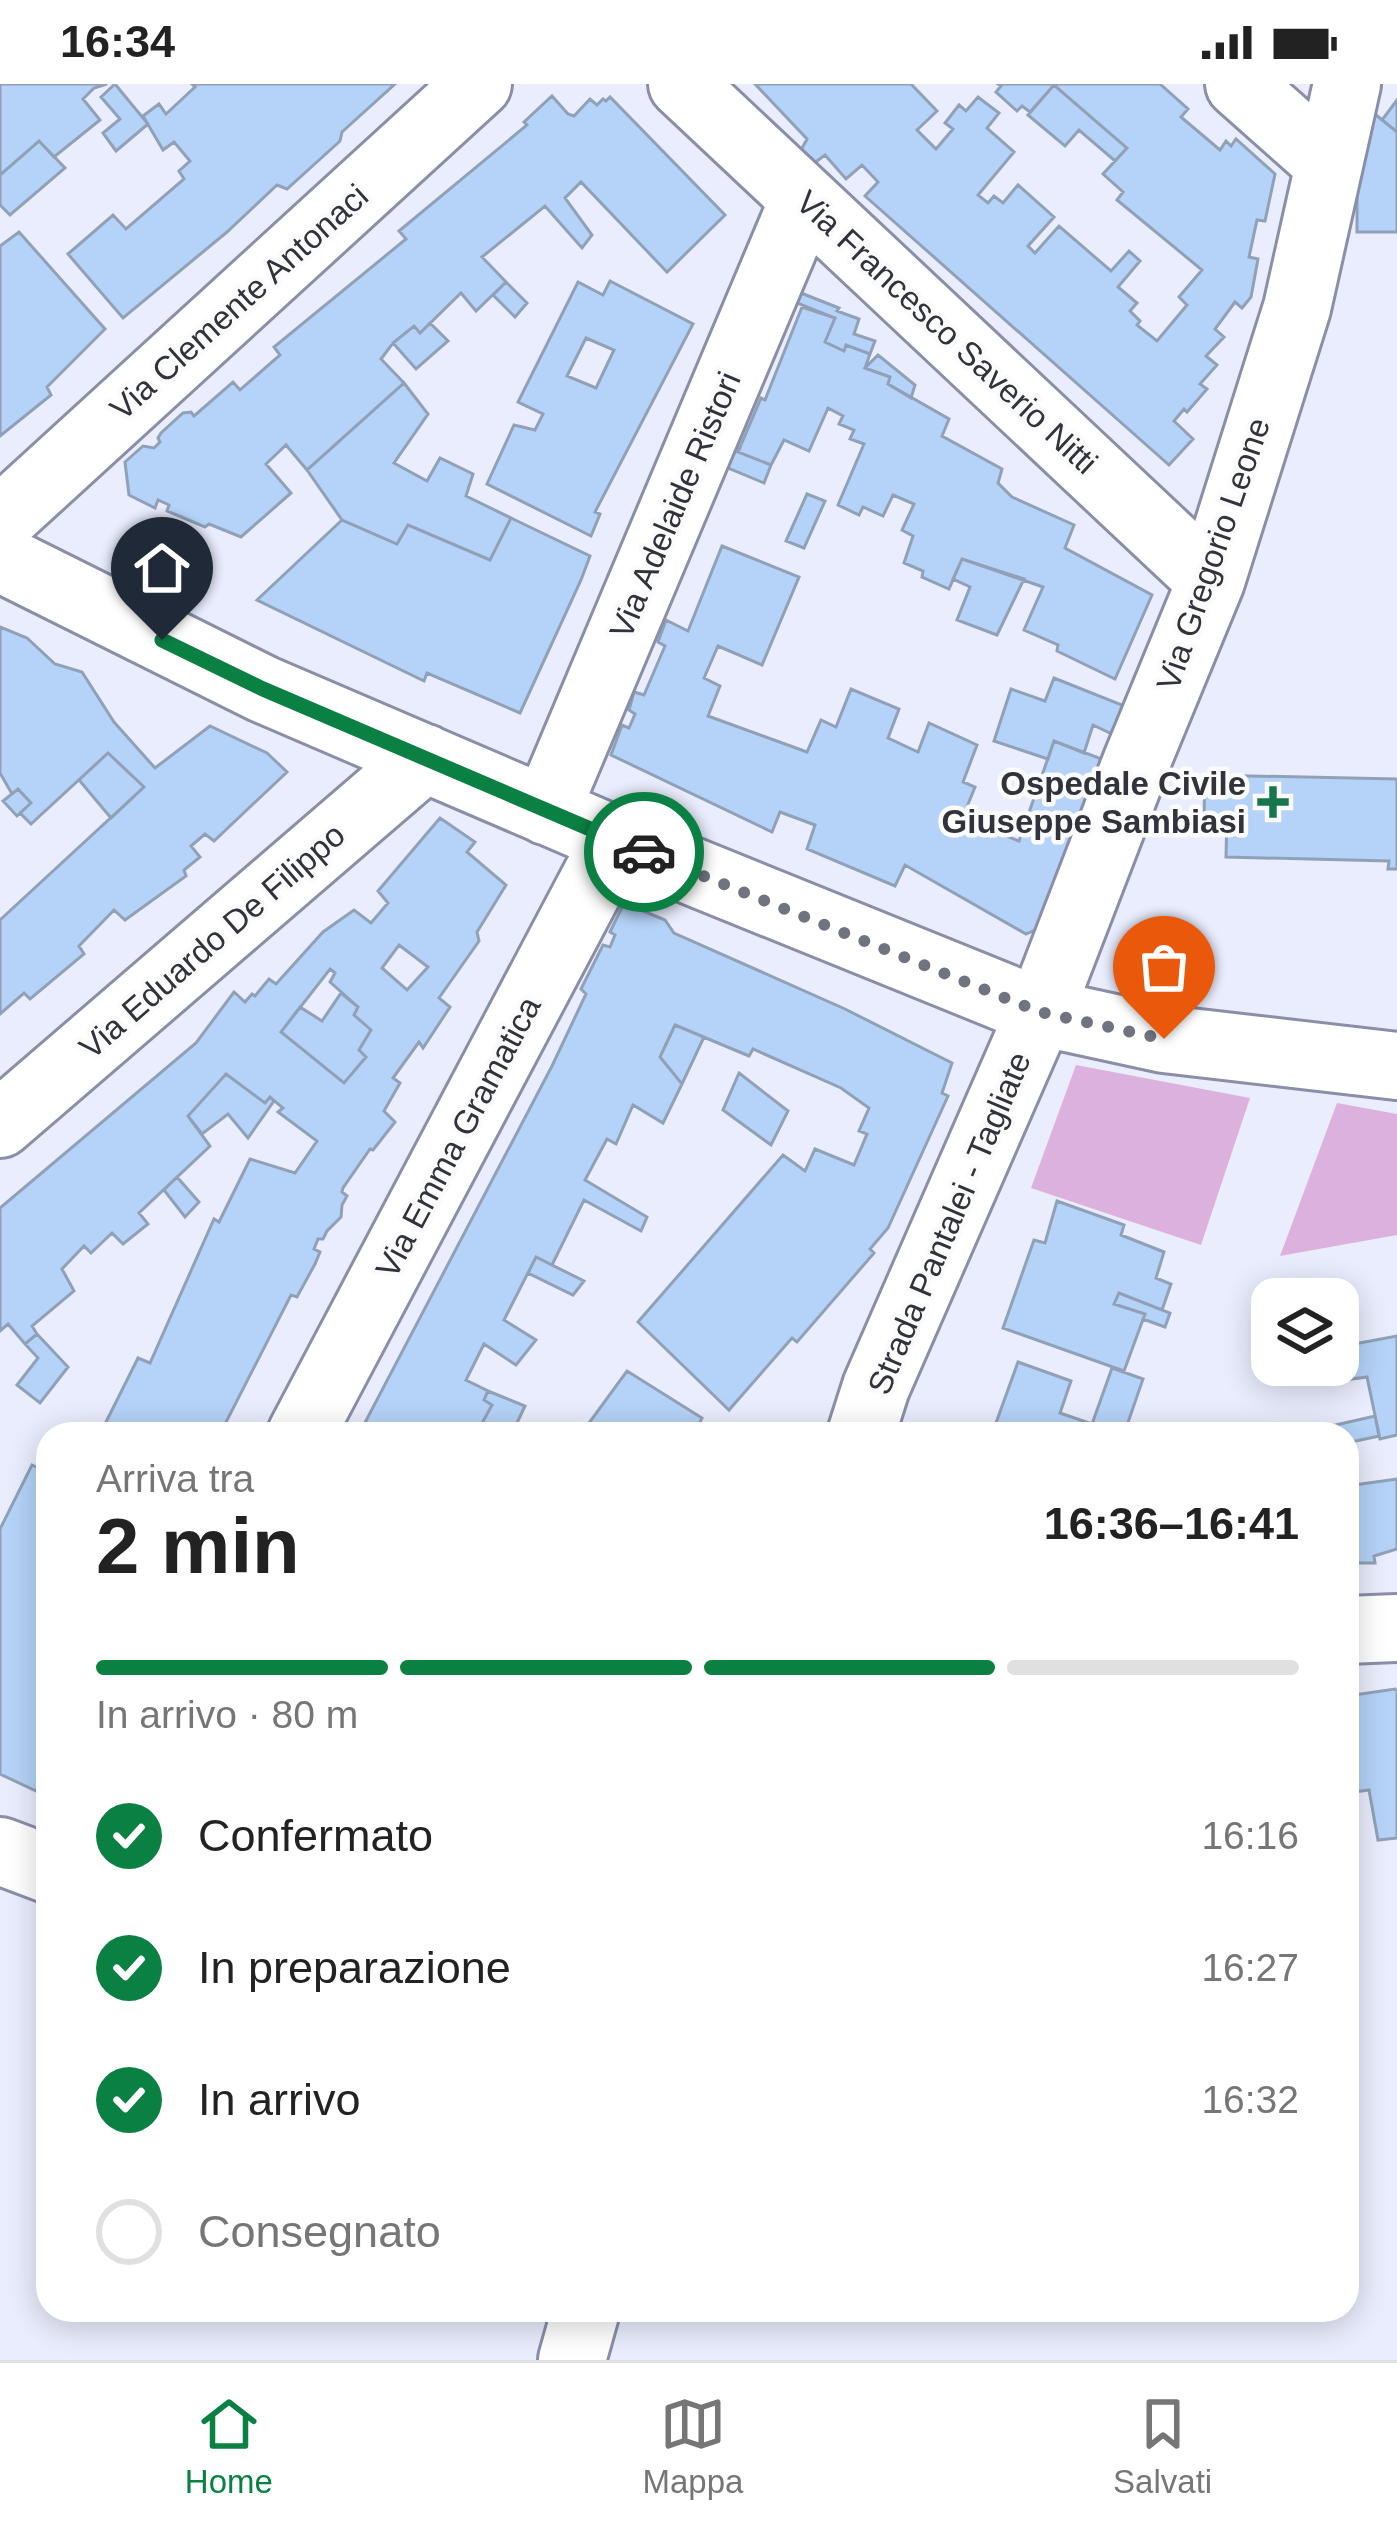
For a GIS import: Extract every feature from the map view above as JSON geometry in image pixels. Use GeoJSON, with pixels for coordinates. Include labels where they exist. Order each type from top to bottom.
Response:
{"type":"FeatureCollection","features":[{"type":"Feature","properties":{"kind":"street","name":"Via Clemente Antonaci"},"geometry":{"type":"LineString","coordinates":[[0,520],[478,84]]}},
{"type":"Feature","properties":{"kind":"street","name":"Via Francesco Saverio Nitti"},"geometry":{"type":"LineString","coordinates":[[682,84],[1211,580]]}},
{"type":"Feature","properties":{"kind":"street"},"geometry":{"type":"LineString","coordinates":[[1239,84],[1329,164]]}},
{"type":"Feature","properties":{"kind":"street","name":"Via Gregorio Leone"},"geometry":{"type":"LineString","coordinates":[[1040,1012],[1211,580],[1297,308],[1347,84]]}},
{"type":"Feature","properties":{"kind":"street","name":"Via Adelaide Ristori"},"geometry":{"type":"LineString","coordinates":[[546,811],[804,199]]}},
{"type":"Feature","properties":{"kind":"street"},"geometry":{"type":"LineString","coordinates":[[0,558],[263,689],[615,840],[1040,1012],[1164,1039],[1397,1066]]}},
{"type":"Feature","properties":{"kind":"street","name":"Via Eduardo De Filippo"},"geometry":{"type":"LineString","coordinates":[[0,1124],[425,758]]}},
{"type":"Feature","properties":{"kind":"street","name":"Via Emma Gramatica"},"geometry":{"type":"LineString","coordinates":[[307,1422],[615,840]]}},
{"type":"Feature","properties":{"kind":"street","name":"Strada Pantalei - Tagliate"},"geometry":{"type":"LineString","coordinates":[[865,1422],[1040,1012]]}},
{"type":"Feature","properties":{"kind":"street"},"geometry":{"type":"LineString","coordinates":[[1359,1630],[1397,1628]]}},
{"type":"Feature","properties":{"kind":"street"},"geometry":{"type":"LineString","coordinates":[[0,1851],[36,1864]]}},
{"type":"Feature","properties":{"kind":"street"},"geometry":{"type":"LineString","coordinates":[[572,2360],[583,2322]]}},
{"type":"Feature","properties":{"kind":"shaded area"},"geometry":{"type":"Polygon","coordinates":[[[1076,1065],[1250,1098],[1201,1245],[1031,1188],[1076,1065]]]}},
{"type":"Feature","properties":{"kind":"shaded area"},"geometry":{"type":"Polygon","coordinates":[[[1337,1103],[1397,1114],[1397,1235],[1280,1256],[1337,1103]]]}},
{"type":"Feature","properties":{"kind":"building"},"geometry":{"type":"Polygon","coordinates":[[[0,84],[107,84],[83,99],[100,120],[54,157],[39,141],[0,175],[0,84]]]}},
{"type":"Feature","properties":{"kind":"building"},"geometry":{"type":"Polygon","coordinates":[[[115,84],[148,124],[116,151],[103,133],[120,119],[101,97],[115,84]]]}},
{"type":"Feature","properties":{"kind":"building"},"geometry":{"type":"Polygon","coordinates":[[[192,84],[395,84],[287,189],[277,185],[123,318],[68,254],[113,215],[126,229],[184,179],[179,171],[190,161],[174,142],[163,150],[143,116],[159,104],[166,114],[195,87],[192,84]]]}},
{"type":"Feature","properties":{"kind":"building"},"geometry":{"type":"Polygon","coordinates":[[[755,84],[911,84],[937,111],[917,130],[936,149],[953,129],[945,123],[959,105],[966,111],[978,97],[999,113],[987,128],[1014,152],[978,195],[988,203],[994,196],[1003,203],[1018,185],[1054,217],[1028,246],[1035,253],[1059,226],[1111,271],[1129,251],[1140,261],[1118,287],[1137,303],[1130,311],[1140,321],[1137,325],[1157,341],[1187,305],[1179,297],[1202,270],[1117,200],[1123,192],[1103,174],[1127,148],[1054,85],[1030,112],[1022,106],[1017,111],[996,92],[998,84],[1160,84],[1188,109],[1181,117],[1220,150],[1226,141],[1231,146],[1236,139],[1275,174],[1265,221],[1257,220],[1249,257],[1258,259],[1251,297],[1242,308],[1235,302],[1215,329],[1224,337],[1206,356],[1217,365],[1200,384],[1207,389],[1174,421],[1193,439],[1169,465],[865,196],[878,182],[862,165],[846,179],[825,155],[813,164],[801,150],[807,139],[755,84]]]}},
{"type":"Feature","properties":{"kind":"building"},"geometry":{"type":"Polygon","coordinates":[[[1054,85],[1127,148],[1115,161],[1079,130],[1065,146],[1028,115],[1054,85]]]}},
{"type":"Feature","properties":{"kind":"building"},"geometry":{"type":"Polygon","coordinates":[[[552,96],[574,116],[590,99],[597,105],[610,97],[725,215],[667,272],[581,182],[565,198],[592,235],[582,248],[545,206],[482,257],[506,282],[476,311],[461,293],[420,333],[414,326],[393,343],[381,359],[404,383],[307,470],[286,445],[266,464],[291,493],[241,537],[167,511],[169,505],[158,500],[155,508],[129,495],[125,462],[143,446],[154,448],[161,433],[183,413],[194,416],[233,382],[240,390],[280,355],[274,347],[406,239],[399,231],[527,125],[524,122],[552,96]]]}},
{"type":"Feature","properties":{"kind":"building"},"geometry":{"type":"Polygon","coordinates":[[[1397,100],[1397,132],[1382,120],[1397,100]]]}},
{"type":"Feature","properties":{"kind":"building"},"geometry":{"type":"Polygon","coordinates":[[[1370,110],[1397,132],[1397,232],[1357,232],[1357,183],[1370,110]]]}},
{"type":"Feature","properties":{"kind":"building"},"geometry":{"type":"Polygon","coordinates":[[[39,141],[65,168],[10,215],[0,205],[0,175],[39,141]]]}},
{"type":"Feature","properties":{"kind":"building"},"geometry":{"type":"Polygon","coordinates":[[[19,232],[105,329],[47,387],[51,395],[0,436],[0,246],[19,232]]]}},
{"type":"Feature","properties":{"kind":"building"},"geometry":{"type":"Polygon","coordinates":[[[610,281],[693,324],[595,512],[600,514],[591,536],[487,484],[514,425],[535,430],[543,414],[518,402],[578,282],[603,295],[610,281]],[[586,338],[567,376],[596,388],[614,350],[586,338]]]}},
{"type":"Feature","properties":{"kind":"building"},"geometry":{"type":"Polygon","coordinates":[[[506,282],[527,303],[515,317],[493,295],[506,282]]]}},
{"type":"Feature","properties":{"kind":"building"},"geometry":{"type":"Polygon","coordinates":[[[796,291],[859,319],[854,334],[875,341],[870,354],[846,345],[844,351],[825,342],[835,318],[792,301],[796,291]]]}},
{"type":"Feature","properties":{"kind":"building"},"geometry":{"type":"Polygon","coordinates":[[[802,307],[835,318],[825,342],[844,351],[846,345],[870,354],[865,368],[890,377],[888,384],[949,419],[942,436],[1002,469],[998,483],[1012,497],[1074,525],[1065,548],[1152,595],[1115,679],[1024,630],[1043,587],[962,559],[949,589],[904,563],[913,536],[902,530],[914,504],[893,495],[883,516],[863,507],[859,515],[838,505],[864,444],[850,439],[854,430],[839,424],[843,416],[828,408],[809,451],[784,440],[771,465],[738,452],[761,398],[765,400],[802,307]]]}},
{"type":"Feature","properties":{"kind":"building"},"geometry":{"type":"Polygon","coordinates":[[[430,323],[448,341],[416,369],[393,343],[414,326],[420,333],[430,323]]]}},
{"type":"Feature","properties":{"kind":"building"},"geometry":{"type":"Polygon","coordinates":[[[878,355],[915,385],[911,398],[888,384],[890,377],[865,368],[878,355]]]}},
{"type":"Feature","properties":{"kind":"building"},"geometry":{"type":"Polygon","coordinates":[[[404,383],[428,414],[394,463],[427,481],[440,458],[473,474],[466,496],[511,518],[490,560],[408,525],[397,544],[342,520],[307,470],[404,383]]]}},
{"type":"Feature","properties":{"kind":"building"},"geometry":{"type":"Polygon","coordinates":[[[719,440],[771,465],[764,483],[711,461],[719,440]]]}},
{"type":"Feature","properties":{"kind":"building"},"geometry":{"type":"Polygon","coordinates":[[[807,494],[825,501],[804,548],[786,541],[807,494]]]}},
{"type":"Feature","properties":{"kind":"building"},"geometry":{"type":"Polygon","coordinates":[[[511,518],[590,556],[520,713],[427,673],[424,681],[257,600],[342,520],[397,544],[408,525],[490,560],[511,518]]]}},
{"type":"Feature","properties":{"kind":"building"},"geometry":{"type":"Polygon","coordinates":[[[722,546],[799,577],[762,665],[718,646],[704,678],[720,686],[708,716],[807,752],[821,720],[836,727],[851,689],[899,709],[888,738],[918,752],[929,723],[977,745],[963,782],[975,787],[962,819],[1019,841],[1054,741],[1107,761],[1044,926],[1026,934],[905,865],[895,886],[807,849],[815,825],[780,812],[772,832],[611,755],[622,725],[629,728],[635,714],[629,710],[634,692],[644,695],[665,646],[658,642],[666,620],[688,631],[722,546]]]}},
{"type":"Feature","properties":{"kind":"building"},"geometry":{"type":"Polygon","coordinates":[[[962,559],[1024,579],[997,635],[957,620],[970,587],[953,579],[962,559]]]}},
{"type":"Feature","properties":{"kind":"building"},"geometry":{"type":"Polygon","coordinates":[[[0,627],[27,638],[55,664],[82,672],[114,722],[155,768],[210,726],[267,753],[287,772],[214,841],[205,834],[191,846],[200,857],[184,870],[186,876],[125,920],[114,910],[79,946],[84,954],[30,999],[24,993],[0,1014],[0,920],[144,787],[108,753],[31,824],[20,813],[31,803],[18,789],[12,794],[0,773],[0,627]]]}},
{"type":"Feature","properties":{"kind":"building"},"geometry":{"type":"Polygon","coordinates":[[[1054,678],[1127,707],[1116,736],[1093,725],[1084,753],[1054,741],[1048,759],[994,741],[1011,689],[1045,701],[1054,678]]]}},
{"type":"Feature","properties":{"kind":"building"},"geometry":{"type":"Polygon","coordinates":[[[108,753],[144,787],[111,818],[79,780],[108,753]]]}},
{"type":"Feature","properties":{"kind":"building"},"geometry":{"type":"Polygon","coordinates":[[[1205,775],[1397,779],[1397,869],[1388,869],[1389,861],[1226,857],[1227,816],[1204,816],[1205,775]]]}},
{"type":"Feature","properties":{"kind":"building"},"geometry":{"type":"Polygon","coordinates":[[[18,789],[31,803],[17,816],[3,801],[18,789]]]}},
{"type":"Feature","properties":{"kind":"building"},"geometry":{"type":"Polygon","coordinates":[[[440,818],[475,842],[467,852],[506,885],[477,932],[479,941],[439,998],[450,1007],[423,1048],[419,1042],[393,1078],[400,1083],[384,1111],[395,1122],[343,1188],[347,1196],[341,1217],[318,1239],[315,1264],[297,1297],[291,1295],[226,1422],[106,1422],[138,1358],[150,1363],[214,1219],[219,1222],[250,1159],[295,1173],[317,1141],[278,1112],[283,1108],[270,1097],[265,1103],[226,1074],[188,1116],[210,1146],[139,1213],[148,1224],[123,1244],[112,1233],[91,1253],[84,1246],[62,1269],[74,1291],[32,1326],[37,1334],[25,1344],[8,1324],[0,1331],[0,1208],[196,1043],[234,992],[245,1002],[269,979],[276,984],[323,932],[354,910],[371,923],[388,903],[378,891],[440,818]],[[399,945],[382,968],[407,990],[428,967],[399,945]],[[330,969],[281,1032],[344,1083],[366,1057],[359,1050],[371,1030],[354,1015],[358,1007],[330,982],[335,973],[330,969]]]}},
{"type":"Feature","properties":{"kind":"building"},"geometry":{"type":"Polygon","coordinates":[[[624,903],[665,920],[674,933],[952,1063],[942,1093],[948,1096],[888,1228],[870,1249],[874,1253],[797,1342],[792,1338],[729,1410],[638,1322],[783,1155],[805,1171],[815,1149],[854,1165],[867,1134],[859,1131],[869,1108],[841,1088],[753,1049],[749,1056],[675,1025],[660,1057],[682,1084],[663,1123],[633,1105],[616,1144],[607,1139],[585,1180],[647,1217],[641,1231],[584,1200],[552,1265],[536,1257],[504,1320],[536,1340],[516,1365],[484,1344],[466,1380],[488,1391],[484,1400],[492,1405],[483,1422],[365,1422],[552,1066],[586,994],[581,989],[603,945],[610,947],[615,935],[610,932],[624,903]]]}},
{"type":"Feature","properties":{"kind":"building"},"geometry":{"type":"Polygon","coordinates":[[[341,993],[358,1007],[354,1015],[371,1030],[359,1050],[366,1057],[344,1083],[281,1032],[300,1007],[322,1021],[341,993]]]}},
{"type":"Feature","properties":{"kind":"building"},"geometry":{"type":"Polygon","coordinates":[[[675,1025],[704,1037],[682,1084],[660,1057],[675,1025]]]}},
{"type":"Feature","properties":{"kind":"building"},"geometry":{"type":"Polygon","coordinates":[[[739,1073],[788,1111],[771,1145],[723,1110],[739,1073]]]}},
{"type":"Feature","properties":{"kind":"building"},"geometry":{"type":"Polygon","coordinates":[[[226,1074],[265,1103],[270,1097],[274,1101],[248,1138],[228,1114],[202,1134],[188,1116],[226,1074]]]}},
{"type":"Feature","properties":{"kind":"building"},"geometry":{"type":"Polygon","coordinates":[[[177,1177],[199,1202],[185,1217],[164,1190],[177,1177]]]}},
{"type":"Feature","properties":{"kind":"building"},"geometry":{"type":"Polygon","coordinates":[[[1057,1201],[1124,1225],[1121,1235],[1164,1252],[1156,1278],[1171,1284],[1162,1310],[1119,1293],[1114,1304],[1145,1314],[1124,1371],[1003,1328],[1034,1240],[1045,1243],[1057,1201]]]}},
{"type":"Feature","properties":{"kind":"building"},"geometry":{"type":"Polygon","coordinates":[[[536,1257],[584,1281],[573,1295],[528,1273],[536,1257]]]}},
{"type":"Feature","properties":{"kind":"building"},"geometry":{"type":"Polygon","coordinates":[[[1119,1293],[1170,1313],[1165,1327],[1143,1319],[1145,1314],[1114,1304],[1119,1293]]]}},
{"type":"Feature","properties":{"kind":"building"},"geometry":{"type":"Polygon","coordinates":[[[37,1334],[68,1367],[40,1403],[17,1385],[38,1358],[25,1344],[37,1334]]]}},
{"type":"Feature","properties":{"kind":"building"},"geometry":{"type":"Polygon","coordinates":[[[1397,1336],[1397,1435],[1380,1439],[1367,1377],[1359,1378],[1359,1343],[1397,1336]]]}},
{"type":"Feature","properties":{"kind":"building"},"geometry":{"type":"Polygon","coordinates":[[[1018,1362],[1071,1381],[1060,1413],[1086,1422],[996,1422],[1018,1362]]]}},
{"type":"Feature","properties":{"kind":"building"},"geometry":{"type":"Polygon","coordinates":[[[1112,1368],[1143,1379],[1128,1422],[1093,1422],[1112,1368]]]}},
{"type":"Feature","properties":{"kind":"building"},"geometry":{"type":"Polygon","coordinates":[[[627,1371],[702,1418],[700,1422],[590,1422],[627,1371]]]}},
{"type":"Feature","properties":{"kind":"building"},"geometry":{"type":"Polygon","coordinates":[[[488,1391],[525,1406],[517,1422],[483,1422],[492,1405],[484,1400],[488,1391]]]}},
{"type":"Feature","properties":{"kind":"building"},"geometry":{"type":"Polygon","coordinates":[[[1375,1416],[1379,1436],[1359,1440],[1359,1422],[1349,1422],[1375,1416]]]}},
{"type":"Feature","properties":{"kind":"building"},"geometry":{"type":"Polygon","coordinates":[[[32,1465],[36,1467],[36,1791],[0,1774],[0,1529],[32,1465]]]}},
{"type":"Feature","properties":{"kind":"building"},"geometry":{"type":"Polygon","coordinates":[[[1397,1479],[1397,1549],[1374,1556],[1375,1563],[1359,1563],[1359,1484],[1397,1479]]]}},
{"type":"Feature","properties":{"kind":"building"},"geometry":{"type":"Polygon","coordinates":[[[1397,1691],[1397,1838],[1378,1840],[1369,1790],[1359,1791],[1359,1694],[1397,1691]]]}},
{"type":"Feature","properties":{"kind":"way so far"},"geometry":{"type":"LineString","coordinates":[[644,852],[1040,1012],[1164,1039]]}},
{"type":"Feature","properties":{"kind":"place","name":"Ospedale Civile Giuseppe Sambiasi"},"geometry":{"type":"Point","coordinates":[1273,802]}},
{"type":"Feature","properties":{"kind":"route"},"geometry":{"type":"LineString","coordinates":[[162,640],[263,689],[644,852]]}}]}
